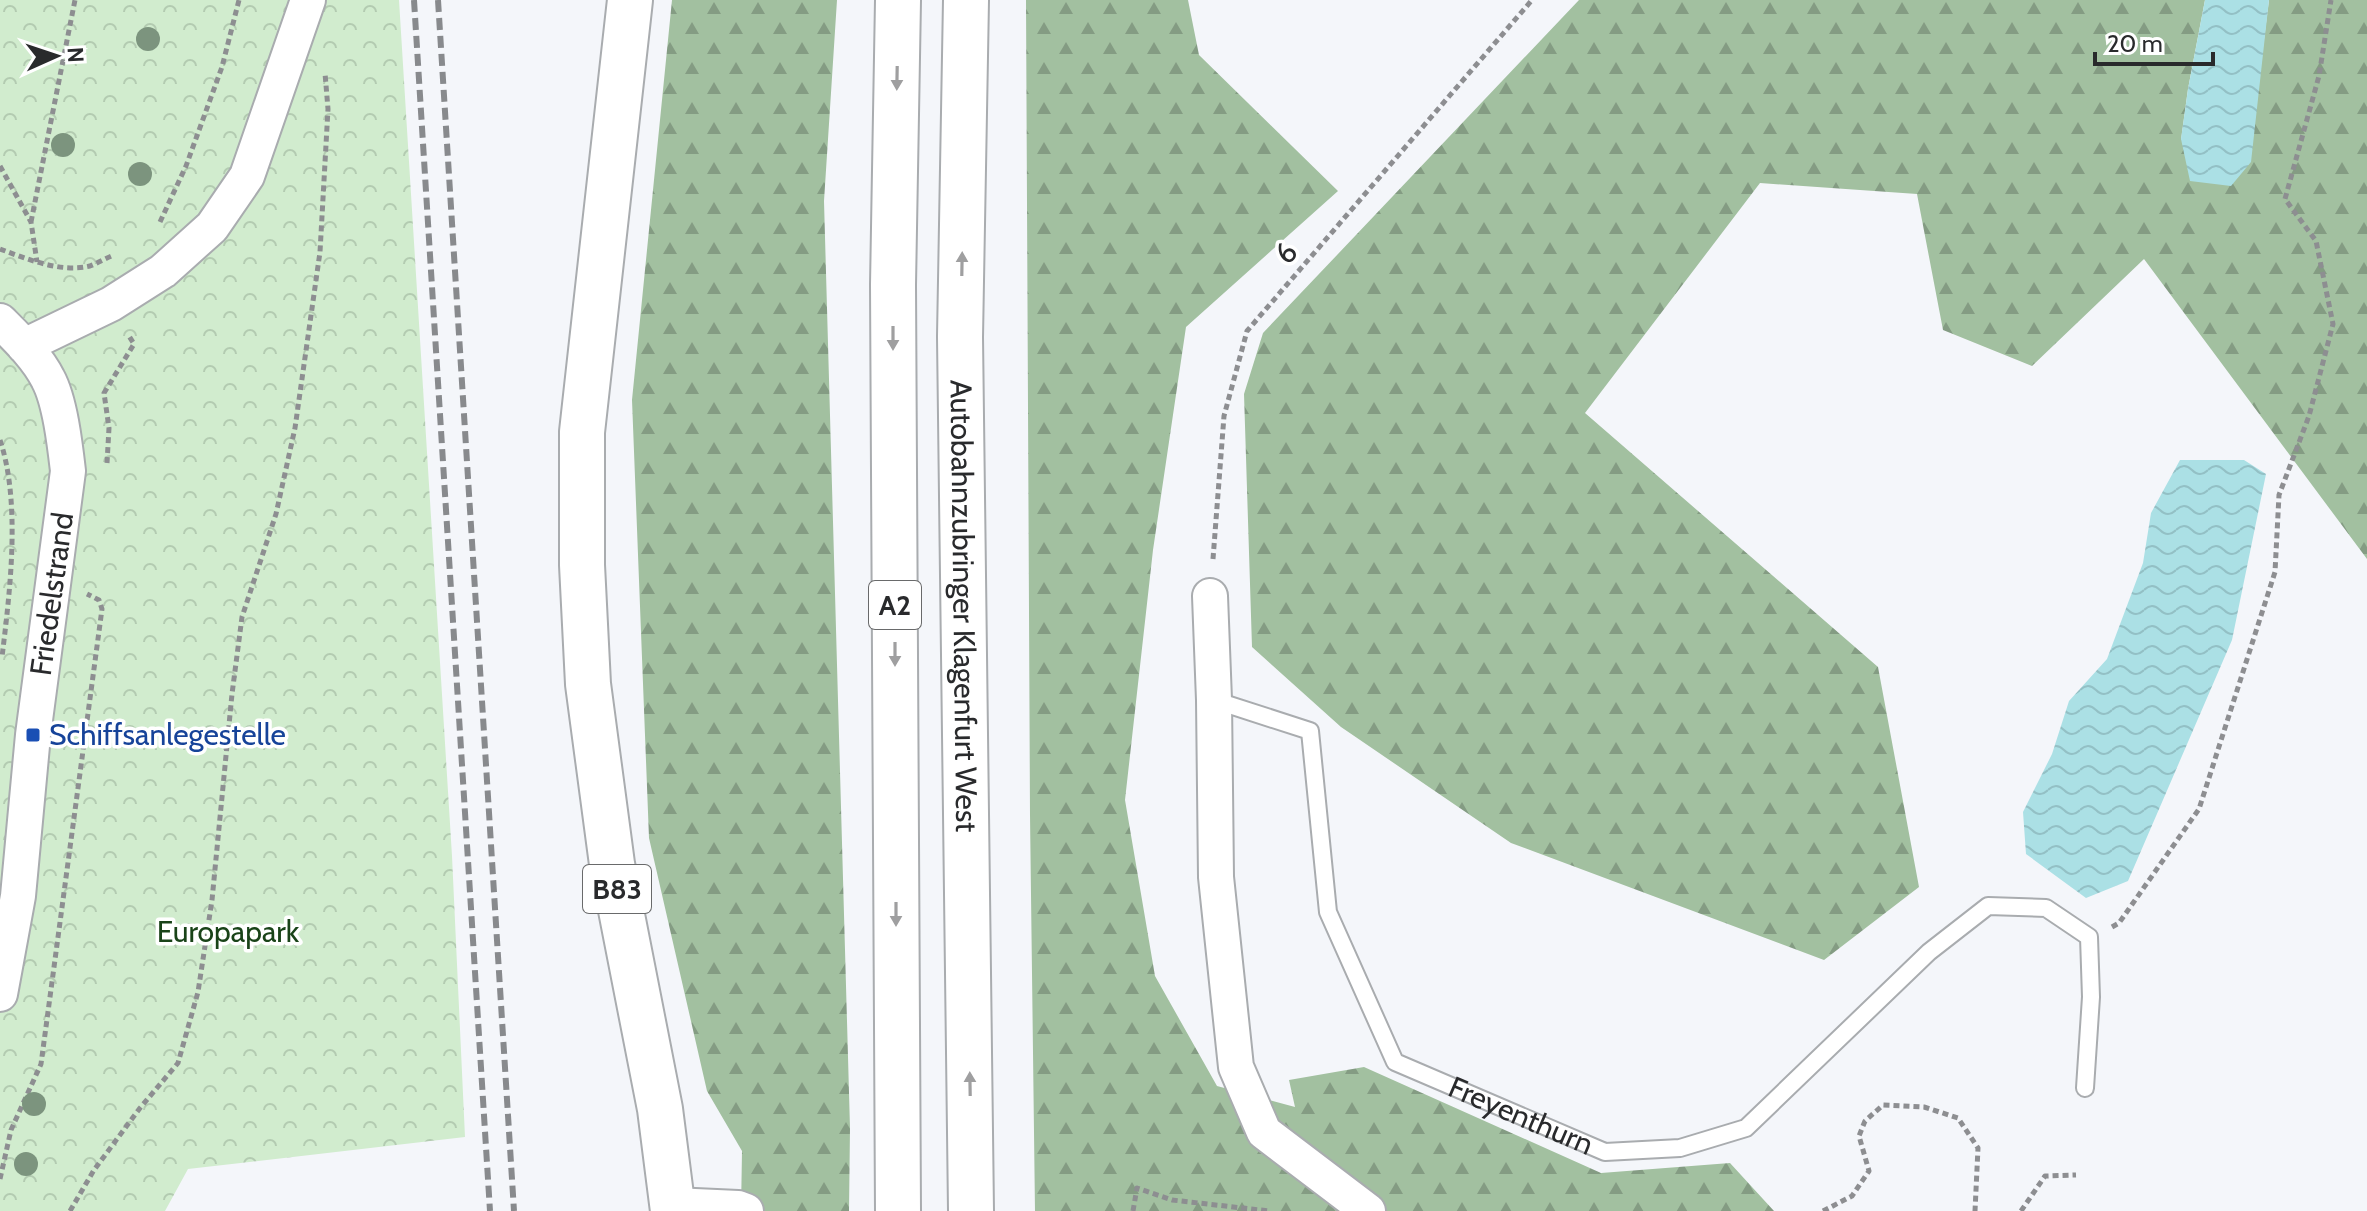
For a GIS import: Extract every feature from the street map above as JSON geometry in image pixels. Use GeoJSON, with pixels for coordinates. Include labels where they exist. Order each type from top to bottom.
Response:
{"type":"FeatureCollection","features":[{"type":"Feature","properties":{"kind":"main road","name":"B83"},"geometry":{"type":"LineString","coordinates":[[630,0],[582,432],[582,565],[588,684],[612,864],[660,1109],[673,1208]]}},
{"type":"Feature","properties":{"kind":"main road","name":"A2"},"geometry":{"type":"LineString","coordinates":[[898,0],[893,285],[898,1211]]}},
{"type":"Feature","properties":{"kind":"main road","name":"Autobahnzubringer Klagenfurt West"},"geometry":{"type":"LineString","coordinates":[[966,0],[960,337],[971,1211]]}},
{"type":"Feature","properties":{"kind":"street"},"geometry":{"type":"LineString","coordinates":[[24,346],[111,304],[163,271],[212,227],[247,176],[308,0]]}},
{"type":"Feature","properties":{"kind":"street","name":"Friedelstrand"},"geometry":{"type":"LineString","coordinates":[[0,321],[49,379],[63,430],[68,471],[33,735],[18,896],[0,994]]}},
{"type":"Feature","properties":{"kind":"street"},"geometry":{"type":"LineString","coordinates":[[1210,596],[1216,877],[1236,1067],[1264,1132],[1368,1211]]}},
{"type":"Feature","properties":{"kind":"street"},"geometry":{"type":"LineString","coordinates":[[673,1208],[738,1208],[746,1211]]}},
{"type":"Feature","properties":{"kind":"lane","name":"Freyenthurn"},"geometry":{"type":"LineString","coordinates":[[1214,700],[1310,731],[1328,912],[1395,1062],[1605,1152],[1680,1148],[1746,1128],[1929,952],[1988,906],[2046,908],[2089,937]]}},
{"type":"Feature","properties":{"kind":"lane"},"geometry":{"type":"LineString","coordinates":[[2085,1088],[2091,997],[2089,937]]}},
{"type":"Feature","properties":{"kind":"path"},"geometry":{"type":"LineString","coordinates":[[37,262],[31,222],[75,0]]}},
{"type":"Feature","properties":{"kind":"path"},"geometry":{"type":"LineString","coordinates":[[153,229],[161,220],[186,166],[222,67],[239,0]]}},
{"type":"Feature","properties":{"kind":"path","name":"6"},"geometry":{"type":"LineString","coordinates":[[1210,596],[1224,416],[1247,331],[1532,0]]}},
{"type":"Feature","properties":{"kind":"path"},"geometry":{"type":"LineString","coordinates":[[2089,937],[2119,923],[2199,809],[2275,572],[2279,495],[2309,416],[2333,324],[2316,241],[2285,199],[2319,76],[2331,0]]}},
{"type":"Feature","properties":{"kind":"path"},"geometry":{"type":"LineString","coordinates":[[70,1211],[94,1170],[178,1063],[198,992],[212,900],[242,617],[276,514],[295,428],[320,252],[328,109],[324,62]]}},
{"type":"Feature","properties":{"kind":"path"},"geometry":{"type":"LineString","coordinates":[[0,166],[31,222]]}},
{"type":"Feature","properties":{"kind":"path"},"geometry":{"type":"LineString","coordinates":[[0,249],[63,267],[88,266],[124,250]]}},
{"type":"Feature","properties":{"kind":"path"},"geometry":{"type":"LineString","coordinates":[[0,440],[7,463],[11,497],[11,586],[1,664]]}},
{"type":"Feature","properties":{"kind":"path"},"geometry":{"type":"LineString","coordinates":[[0,1179],[11,1130],[41,1064],[102,609],[99,600],[88,594]]}},
{"type":"Feature","properties":{"kind":"path"},"geometry":{"type":"LineString","coordinates":[[1823,1211],[1852,1196],[1869,1171],[1859,1136],[1865,1121],[1883,1105],[1924,1107],[1958,1118],[1978,1148],[1975,1211]]}},
{"type":"Feature","properties":{"kind":"path"},"geometry":{"type":"LineString","coordinates":[[2021,1211],[2045,1176],[2076,1175]]}},
{"type":"Feature","properties":{"kind":"path"},"geometry":{"type":"LineString","coordinates":[[1133,1211],[1137,1188],[1172,1200],[1269,1211]]}},
{"type":"Feature","properties":{"kind":"green space","name":"Europapark"},"geometry":{"type":"Polygon","coordinates":[[[0,0],[399,0],[452,856],[465,1137],[188,1169],[165,1211],[0,1211],[0,0]]]}},
{"type":"Feature","properties":{"kind":"green space"},"geometry":{"type":"Polygon","coordinates":[[[672,0],[837,0],[824,201],[850,1128],[849,1211],[741,1211],[742,1151],[707,1091],[649,838],[632,400],[672,0]]]}},
{"type":"Feature","properties":{"kind":"green space"},"geometry":{"type":"Polygon","coordinates":[[[1026,0],[1188,0],[1199,55],[1338,191],[1186,327],[1153,550],[1125,800],[1155,976],[1217,1086],[1295,1107],[1289,1080],[1364,1067],[1601,1173],[1730,1163],[1774,1211],[1035,1211],[1026,0]]]}},
{"type":"Feature","properties":{"kind":"green space"},"geometry":{"type":"Polygon","coordinates":[[[1579,0],[2205,0],[2181,140],[2262,55],[2269,0],[2367,0],[2367,559],[2144,259],[2032,366],[1943,330],[1917,194],[1760,183],[1585,413],[1878,667],[1919,887],[1824,960],[1511,843],[1341,727],[1252,647],[1244,394],[1263,333],[1579,0]]]}},
{"type":"Feature","properties":{"kind":"water"},"geometry":{"type":"Polygon","coordinates":[[[2205,0],[2269,0],[2251,162],[2231,186],[2190,181],[2181,139],[2205,0]]]}},
{"type":"Feature","properties":{"kind":"water"},"geometry":{"type":"Polygon","coordinates":[[[2180,460],[2244,460],[2266,474],[2232,640],[2128,881],[2086,898],[2026,854],[2023,812],[2052,754],[2069,701],[2107,659],[2143,563],[2151,513],[2180,460]]]}},
{"type":"Feature","properties":{"kind":"railway"},"geometry":{"type":"LineString","coordinates":[[414,0],[490,1211]]}},
{"type":"Feature","properties":{"kind":"railway"},"geometry":{"type":"LineString","coordinates":[[438,0],[514,1211]]}},
{"type":"Feature","properties":{"kind":"place","name":"Schiffsanlegestelle"},"geometry":{"type":"Point","coordinates":[33,735]}}]}
